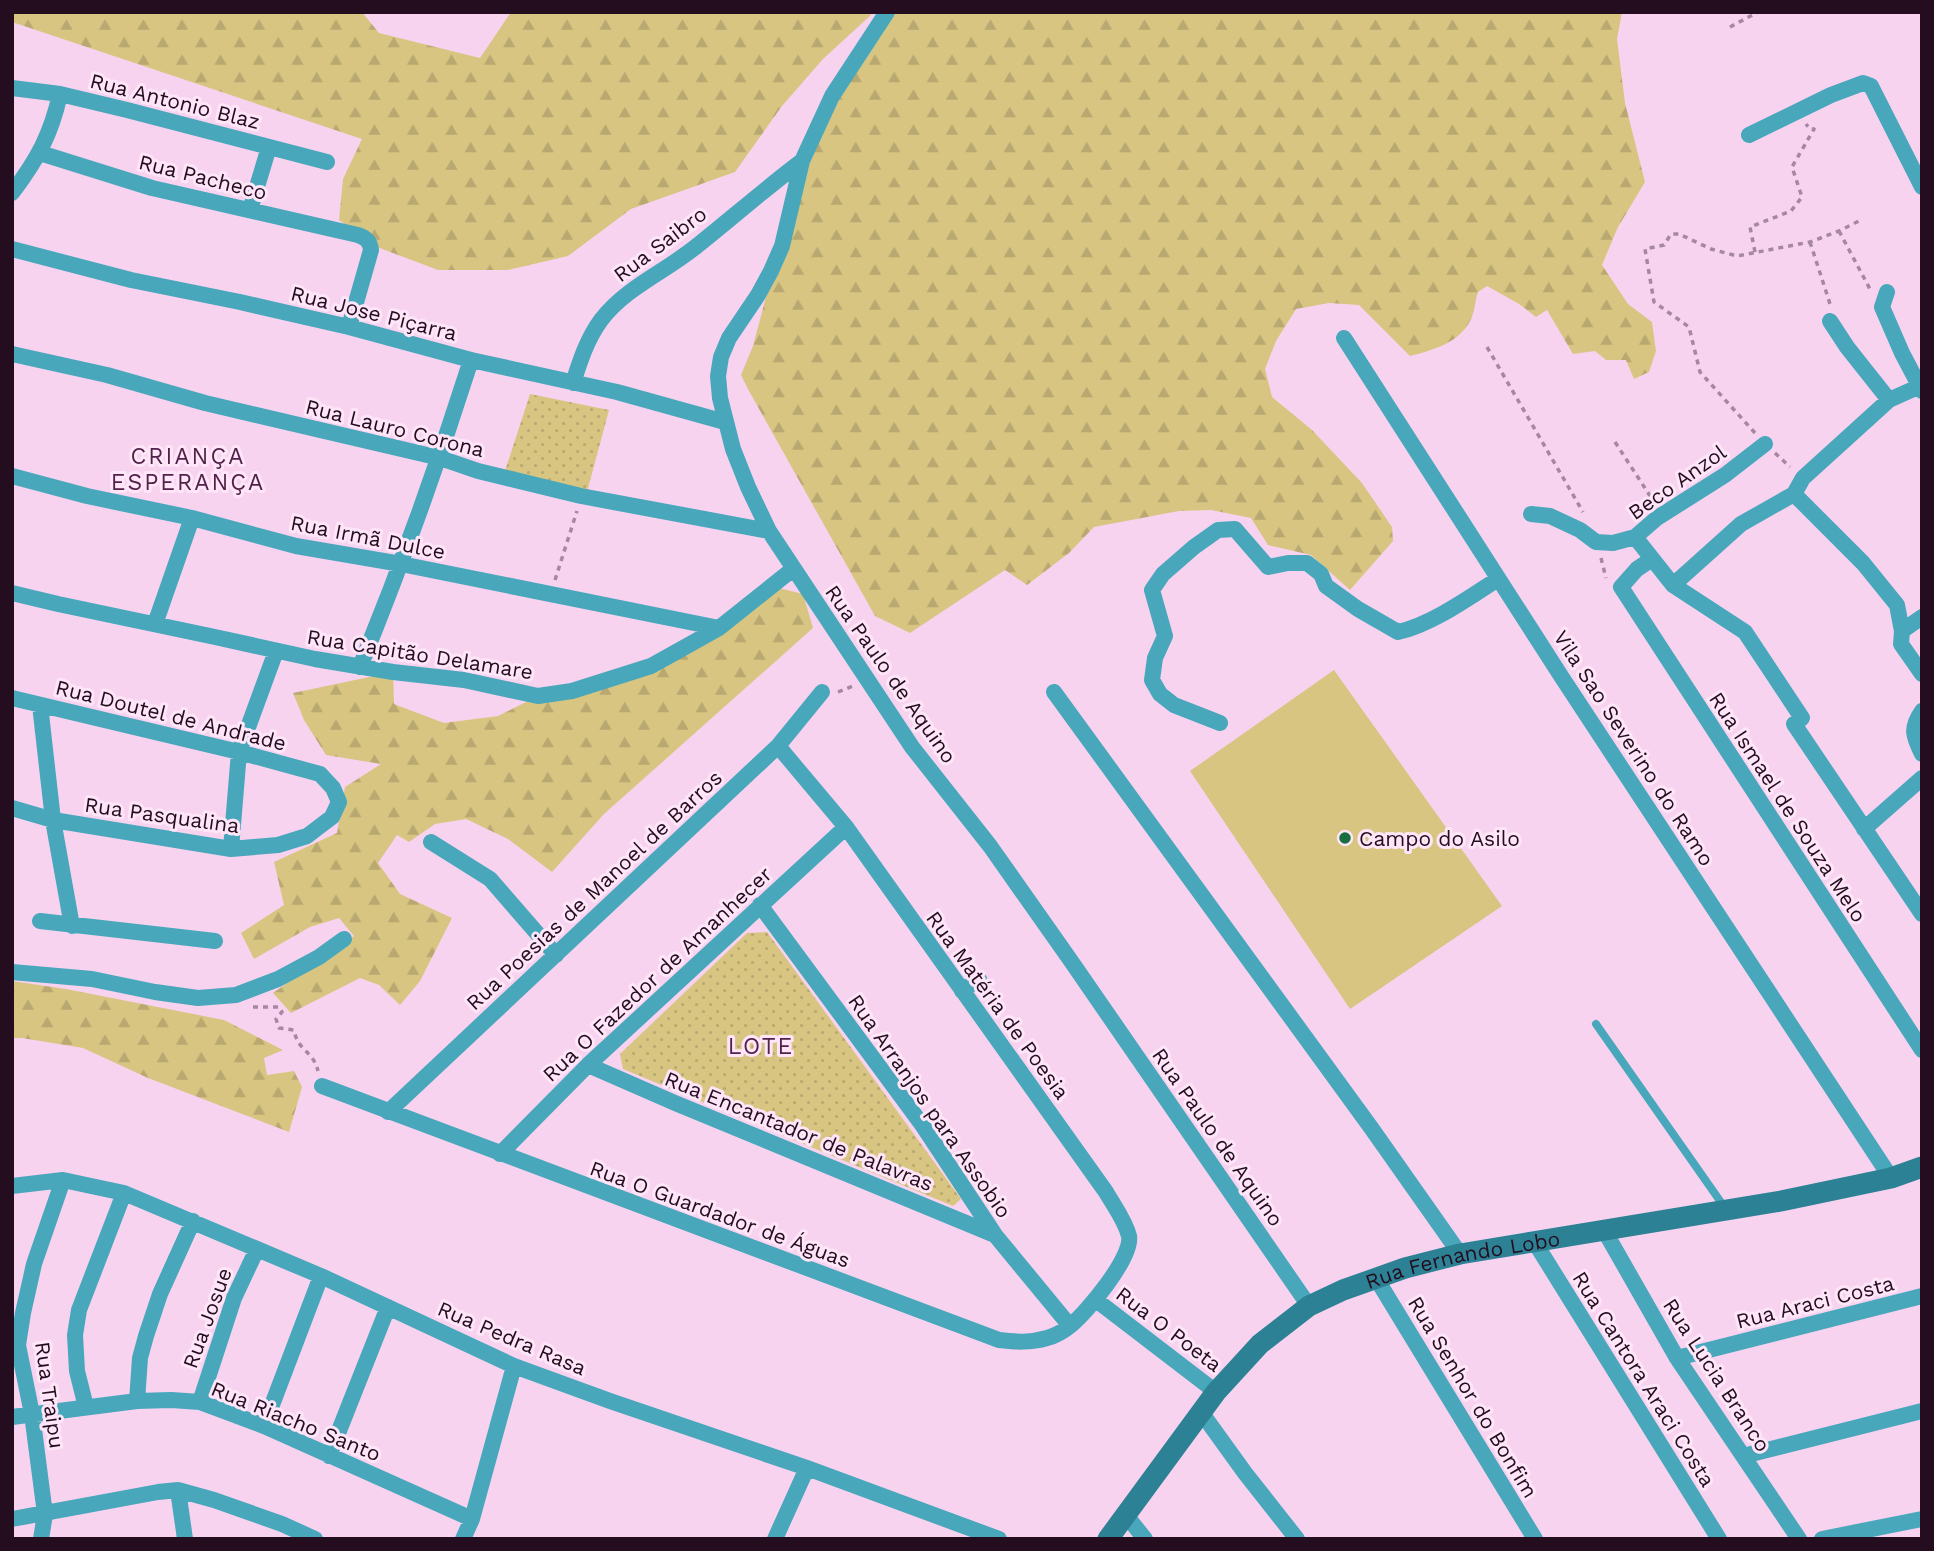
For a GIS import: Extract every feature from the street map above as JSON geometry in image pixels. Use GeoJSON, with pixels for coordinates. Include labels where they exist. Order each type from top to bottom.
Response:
{"type":"FeatureCollection","features":[{"type":"Feature","properties":{"kind":"main road","name":"Rua Fernando Lobo"},"geometry":{"type":"LineString","coordinates":[[1108,1539],[1216,1392],[1260,1344],[1309,1306],[1343,1290],[1460,1254],[1781,1201],[1891,1178],[1922,1167]]}},
{"type":"Feature","properties":{"kind":"street","name":"Rua Paulo de Aquino"},"geometry":{"type":"LineString","coordinates":[[887,12],[832,96],[802,161],[789,219],[776,258],[758,295],[729,338],[721,357],[718,376],[725,422],[748,487],[769,531],[793,569],[912,747],[990,846],[1309,1306]]}},
{"type":"Feature","properties":{"kind":"street"},"geometry":{"type":"LineString","coordinates":[[1749,135],[1855,84],[1863,83],[1871,86],[1922,187]]}},
{"type":"Feature","properties":{"kind":"street","name":"Rua Antonio Blaz"},"geometry":{"type":"LineString","coordinates":[[12,88],[60,94],[327,162]]}},
{"type":"Feature","properties":{"kind":"street"},"geometry":{"type":"LineString","coordinates":[[12,192],[40,153],[60,94]]}},
{"type":"Feature","properties":{"kind":"street"},"geometry":{"type":"LineString","coordinates":[[250,210],[269,147]]}},
{"type":"Feature","properties":{"kind":"street","name":"Rua Pacheco"},"geometry":{"type":"LineString","coordinates":[[40,153],[152,188],[358,235],[369,240],[371,250],[349,327]]}},
{"type":"Feature","properties":{"kind":"street","name":"Rua Saibro"},"geometry":{"type":"LineString","coordinates":[[573,383],[589,339],[602,319],[619,301],[696,247],[748,202],[802,161]]}},
{"type":"Feature","properties":{"kind":"street","name":"Rua Jose Piçarra"},"geometry":{"type":"LineString","coordinates":[[12,249],[131,280],[349,327],[471,360],[617,392],[725,422]]}},
{"type":"Feature","properties":{"kind":"street"},"geometry":{"type":"LineString","coordinates":[[1673,585],[1741,524],[1794,494],[1803,478],[1889,400],[1920,389],[1885,300]]}},
{"type":"Feature","properties":{"kind":"street"},"geometry":{"type":"LineString","coordinates":[[1830,321],[1847,348],[1889,400]]}},
{"type":"Feature","properties":{"kind":"street","name":"Vila Sao Severino do Ramo"},"geometry":{"type":"LineString","coordinates":[[1344,338],[1498,579],[1891,1178]]}},
{"type":"Feature","properties":{"kind":"street","name":"Rua Lauro Corona"},"geometry":{"type":"LineString","coordinates":[[12,354],[440,458],[478,471],[581,496],[769,531]]}},
{"type":"Feature","properties":{"kind":"street"},"geometry":{"type":"LineString","coordinates":[[360,667],[440,458],[471,360]]}},
{"type":"Feature","properties":{"kind":"street","name":"Beco Anzol"},"geometry":{"type":"LineString","coordinates":[[1596,542],[1613,543],[1635,537],[1662,515],[1725,475],[1765,444]]}},
{"type":"Feature","properties":{"kind":"street","name":"Rua Irmã Dulce"},"geometry":{"type":"LineString","coordinates":[[12,476],[87,496],[192,518],[296,546],[401,564],[719,628]]}},
{"type":"Feature","properties":{"kind":"street"},"geometry":{"type":"LineString","coordinates":[[1794,494],[1872,574],[1896,605],[1902,644],[1922,674]]}},
{"type":"Feature","properties":{"kind":"street"},"geometry":{"type":"LineString","coordinates":[[1531,514],[1550,516],[1580,530],[1596,542]]}},
{"type":"Feature","properties":{"kind":"street"},"geometry":{"type":"LineString","coordinates":[[155,624],[192,518]]}},
{"type":"Feature","properties":{"kind":"street"},"geometry":{"type":"LineString","coordinates":[[1220,723],[1174,705],[1160,694],[1152,680],[1155,658],[1165,636],[1152,590],[1163,574],[1218,530],[1236,529],[1268,567],[1307,563],[1321,574],[1325,586],[1398,632],[1410,629],[1454,607],[1498,579]]}},
{"type":"Feature","properties":{"kind":"street"},"geometry":{"type":"LineString","coordinates":[[1635,537],[1673,585],[1745,632],[1802,718],[1794,724],[1922,914]]}},
{"type":"Feature","properties":{"kind":"street"},"geometry":{"type":"LineString","coordinates":[[1620,587],[1637,569],[1652,559]]}},
{"type":"Feature","properties":{"kind":"street","name":"Rua Capitão Delamare"},"geometry":{"type":"LineString","coordinates":[[12,593],[276,651],[360,667],[464,680],[538,696],[572,691],[651,666],[719,628],[793,569]]}},
{"type":"Feature","properties":{"kind":"street","name":"Rua Ismael de Souza Melo"},"geometry":{"type":"LineString","coordinates":[[1620,587],[1922,1050]]}},
{"type":"Feature","properties":{"kind":"street"},"geometry":{"type":"LineString","coordinates":[[1902,631],[1922,617]]}},
{"type":"Feature","properties":{"kind":"street"},"geometry":{"type":"LineString","coordinates":[[231,849],[239,752],[276,651]]}},
{"type":"Feature","properties":{"kind":"street","name":"Rua Poesias de Manoel de Barros"},"geometry":{"type":"LineString","coordinates":[[388,1112],[778,746],[822,692]]}},
{"type":"Feature","properties":{"kind":"street"},"geometry":{"type":"LineString","coordinates":[[1054,692],[1460,1254]]}},
{"type":"Feature","properties":{"kind":"street","name":"Rua Doutel de Andrade"},"geometry":{"type":"LineString","coordinates":[[12,698],[320,774]]}},
{"type":"Feature","properties":{"kind":"street"},"geometry":{"type":"LineString","coordinates":[[40,705],[53,820],[72,926]]}},
{"type":"Feature","properties":{"kind":"street"},"geometry":{"type":"LineString","coordinates":[[1922,711],[1913,730],[1922,754]]}},
{"type":"Feature","properties":{"kind":"street","name":"Rua Matéria de Poesia"},"geometry":{"type":"LineString","coordinates":[[778,746],[846,827],[1106,1192],[1121,1217],[1129,1238],[1126,1256],[1096,1300]]}},
{"type":"Feature","properties":{"kind":"street","name":"Rua Pasqualina"},"geometry":{"type":"LineString","coordinates":[[12,808],[53,820],[231,849],[278,845],[307,836],[332,817],[339,802],[333,788],[320,774]]}},
{"type":"Feature","properties":{"kind":"street"},"geometry":{"type":"LineString","coordinates":[[1864,829],[1922,778]]}},
{"type":"Feature","properties":{"kind":"street","name":"Rua O Fazedor de Amanhecer"},"geometry":{"type":"LineString","coordinates":[[500,1154],[588,1065],[846,827]]}},
{"type":"Feature","properties":{"kind":"street"},"geometry":{"type":"LineString","coordinates":[[431,842],[490,879],[556,955]]}},
{"type":"Feature","properties":{"kind":"street","name":"Rua Arranjos para Assobio"},"geometry":{"type":"LineString","coordinates":[[761,905],[923,1126],[995,1235],[1070,1326]]}},
{"type":"Feature","properties":{"kind":"street"},"geometry":{"type":"LineString","coordinates":[[40,921],[215,941]]}},
{"type":"Feature","properties":{"kind":"street"},"geometry":{"type":"LineString","coordinates":[[12,972],[92,979],[198,998],[236,995],[278,979],[319,957],[344,939]]}},
{"type":"Feature","properties":{"kind":"street"},"geometry":{"type":"LineString","coordinates":[[962,991],[979,979]]}},
{"type":"Feature","properties":{"kind":"street","name":"Rua Encantador de Palavras"},"geometry":{"type":"LineString","coordinates":[[588,1065],[995,1235]]}},
{"type":"Feature","properties":{"kind":"street","name":"Rua O Guardador de Águas"},"geometry":{"type":"LineString","coordinates":[[322,1086],[999,1340],[1024,1343],[1049,1338],[1070,1326],[1096,1300]]}},
{"type":"Feature","properties":{"kind":"street","name":"Rua Pedra Rasa"},"geometry":{"type":"LineString","coordinates":[[12,1186],[63,1180],[124,1193],[321,1276],[514,1366],[807,1468],[999,1539]]}},
{"type":"Feature","properties":{"kind":"street","name":"Rua Traipu"},"geometry":{"type":"LineString","coordinates":[[41,1539],[45,1514],[32,1414],[18,1345],[34,1264],[63,1180]]}},
{"type":"Feature","properties":{"kind":"street"},"geometry":{"type":"LineString","coordinates":[[86,1407],[78,1371],[75,1335],[79,1310],[124,1193]]}},
{"type":"Feature","properties":{"kind":"street"},"geometry":{"type":"LineString","coordinates":[[137,1401],[140,1358],[146,1336],[160,1294],[193,1221]]}},
{"type":"Feature","properties":{"kind":"street","name":"Rua Lucia Branco"},"geometry":{"type":"LineString","coordinates":[[1604,1230],[1677,1358],[1799,1539]]}},
{"type":"Feature","properties":{"kind":"street","name":"Rua Cantora Araci Costa"},"geometry":{"type":"LineString","coordinates":[[1534,1241],[1719,1539]]}},
{"type":"Feature","properties":{"kind":"street","name":"Rua Josue"},"geometry":{"type":"LineString","coordinates":[[200,1402],[234,1298],[257,1250]]}},
{"type":"Feature","properties":{"kind":"street"},"geometry":{"type":"LineString","coordinates":[[264,1426],[321,1276]]}},
{"type":"Feature","properties":{"kind":"street","name":"Rua Senhor do Bonfim"},"geometry":{"type":"LineString","coordinates":[[1376,1278],[1535,1539]]}},
{"type":"Feature","properties":{"kind":"street","name":"Rua Araci Costa"},"geometry":{"type":"LineString","coordinates":[[1677,1358],[1922,1296]]}},
{"type":"Feature","properties":{"kind":"street","name":"Rua O Poeta"},"geometry":{"type":"LineString","coordinates":[[1096,1300],[1216,1392]]}},
{"type":"Feature","properties":{"kind":"street"},"geometry":{"type":"LineString","coordinates":[[329,1456],[388,1307]]}},
{"type":"Feature","properties":{"kind":"street"},"geometry":{"type":"LineString","coordinates":[[463,1539],[472,1519],[514,1366]]}},
{"type":"Feature","properties":{"kind":"street","name":"Rua Riacho Santo"},"geometry":{"type":"LineString","coordinates":[[12,1417],[137,1401],[200,1402],[264,1426],[472,1519]]}},
{"type":"Feature","properties":{"kind":"street"},"geometry":{"type":"LineString","coordinates":[[1743,1456],[1922,1410]]}},
{"type":"Feature","properties":{"kind":"street"},"geometry":{"type":"LineString","coordinates":[[1201,1412],[1297,1539]]}},
{"type":"Feature","properties":{"kind":"street"},"geometry":{"type":"LineString","coordinates":[[775,1539],[807,1468]]}},
{"type":"Feature","properties":{"kind":"street"},"geometry":{"type":"LineString","coordinates":[[178,1490],[185,1539]]}},
{"type":"Feature","properties":{"kind":"street"},"geometry":{"type":"LineString","coordinates":[[12,1519],[178,1490],[214,1500],[283,1531],[315,1539]]}},
{"type":"Feature","properties":{"kind":"street"},"geometry":{"type":"LineString","coordinates":[[1125,1514],[1145,1539]]}},
{"type":"Feature","properties":{"kind":"street"},"geometry":{"type":"LineString","coordinates":[[1822,1539],[1922,1519]]}},
{"type":"Feature","properties":{"kind":"lane"},"geometry":{"type":"LineString","coordinates":[[1596,1024],[1726,1209]]}},
{"type":"Feature","properties":{"kind":"path"},"geometry":{"type":"LineString","coordinates":[[1730,27],[1758,12]]}},
{"type":"Feature","properties":{"kind":"path"},"geometry":{"type":"LineString","coordinates":[[1755,252],[1750,227],[1791,211],[1802,197],[1792,167],[1814,129],[1810,129],[1800,117],[1800,110]]}},
{"type":"Feature","properties":{"kind":"path"},"geometry":{"type":"LineString","coordinates":[[1803,478],[1765,444],[1700,372],[1689,327],[1654,302],[1645,249],[1664,245],[1671,234],[1679,234],[1711,249],[1737,257],[1810,242],[1859,221]]}},
{"type":"Feature","properties":{"kind":"path"},"geometry":{"type":"LineString","coordinates":[[1839,231],[1875,298],[1885,300]]}},
{"type":"Feature","properties":{"kind":"path"},"geometry":{"type":"LineString","coordinates":[[1810,242],[1834,316],[1830,321]]}},
{"type":"Feature","properties":{"kind":"path"},"geometry":{"type":"LineString","coordinates":[[1487,348],[1584,513]]}},
{"type":"Feature","properties":{"kind":"path"},"geometry":{"type":"LineString","coordinates":[[1615,442],[1662,515]]}},
{"type":"Feature","properties":{"kind":"path"},"geometry":{"type":"LineString","coordinates":[[551,594],[581,496]]}},
{"type":"Feature","properties":{"kind":"path"},"geometry":{"type":"LineString","coordinates":[[1596,542],[1608,582],[1620,587]]}},
{"type":"Feature","properties":{"kind":"path"},"geometry":{"type":"LineString","coordinates":[[822,692],[837,692],[867,677]]}},
{"type":"Feature","properties":{"kind":"path"},"geometry":{"type":"LineString","coordinates":[[246,1007],[279,1007],[282,1012],[276,1019],[279,1028],[294,1030],[296,1041],[315,1059],[322,1086]]}},
{"type":"Feature","properties":{"kind":"green space"},"geometry":{"type":"Polygon","coordinates":[[[12,12],[362,12],[379,33],[480,58],[511,12],[868,12],[871,15],[823,59],[782,106],[735,172],[631,209],[568,256],[508,270],[438,270],[377,247],[339,220],[343,179],[362,139],[12,22],[12,12]]]}},
{"type":"Feature","properties":{"kind":"green space"},"geometry":{"type":"Polygon","coordinates":[[[888,12],[1622,12],[1617,39],[1625,103],[1645,182],[1618,227],[1602,265],[1628,304],[1652,322],[1656,351],[1649,372],[1634,379],[1626,360],[1606,360],[1595,351],[1573,354],[1547,310],[1536,317],[1487,286],[1478,292],[1471,319],[1460,334],[1437,348],[1410,356],[1359,305],[1329,303],[1296,309],[1276,341],[1265,369],[1272,397],[1312,430],[1362,483],[1392,527],[1393,541],[1350,590],[1311,555],[1268,545],[1251,518],[1211,510],[1179,511],[1094,527],[1069,553],[1027,585],[1005,570],[910,633],[875,616],[741,375],[753,346],[796,184],[832,96],[888,12]]]}},
{"type":"Feature","properties":{"kind":"green space"},"geometry":{"type":"Polygon","coordinates":[[[530,394],[609,410],[587,492],[505,471],[530,394]]]}},
{"type":"Feature","properties":{"kind":"green space"},"geometry":{"type":"Polygon","coordinates":[[[771,586],[803,594],[813,628],[604,814],[552,872],[508,839],[466,819],[435,824],[409,842],[397,835],[378,863],[400,894],[452,918],[420,981],[400,1005],[379,985],[360,978],[291,1013],[273,993],[354,936],[339,918],[310,927],[254,959],[241,933],[284,905],[274,862],[337,833],[345,787],[381,764],[326,755],[304,720],[293,693],[393,672],[394,704],[444,723],[498,716],[538,696],[651,666],[771,586]]]}},
{"type":"Feature","properties":{"kind":"green space","name":"Campo do Asilo"},"geometry":{"type":"Polygon","coordinates":[[[1334,670],[1502,906],[1350,1009],[1190,771],[1334,670]]]}},
{"type":"Feature","properties":{"kind":"green space"},"geometry":{"type":"Polygon","coordinates":[[[767,932],[961,1199],[953,1206],[623,1069],[620,1054],[747,933],[767,932]]]}},
{"type":"Feature","properties":{"kind":"green space"},"geometry":{"type":"Polygon","coordinates":[[[12,981],[224,1020],[283,1050],[264,1058],[267,1075],[294,1071],[302,1087],[289,1132],[148,1078],[83,1048],[12,1038],[12,981]]]}},
{"type":"Feature","properties":{"kind":"place","name":"Campo do Asilo"},"geometry":{"type":"Point","coordinates":[1345,838]}},
{"type":"Feature","properties":{"kind":"district","name":"CRIANÇA ESPERANÇA"},"geometry":{"type":"Point","coordinates":[188,469]}},
{"type":"Feature","properties":{"kind":"district","name":"LOTE"},"geometry":{"type":"Point","coordinates":[761,1046]}}]}
